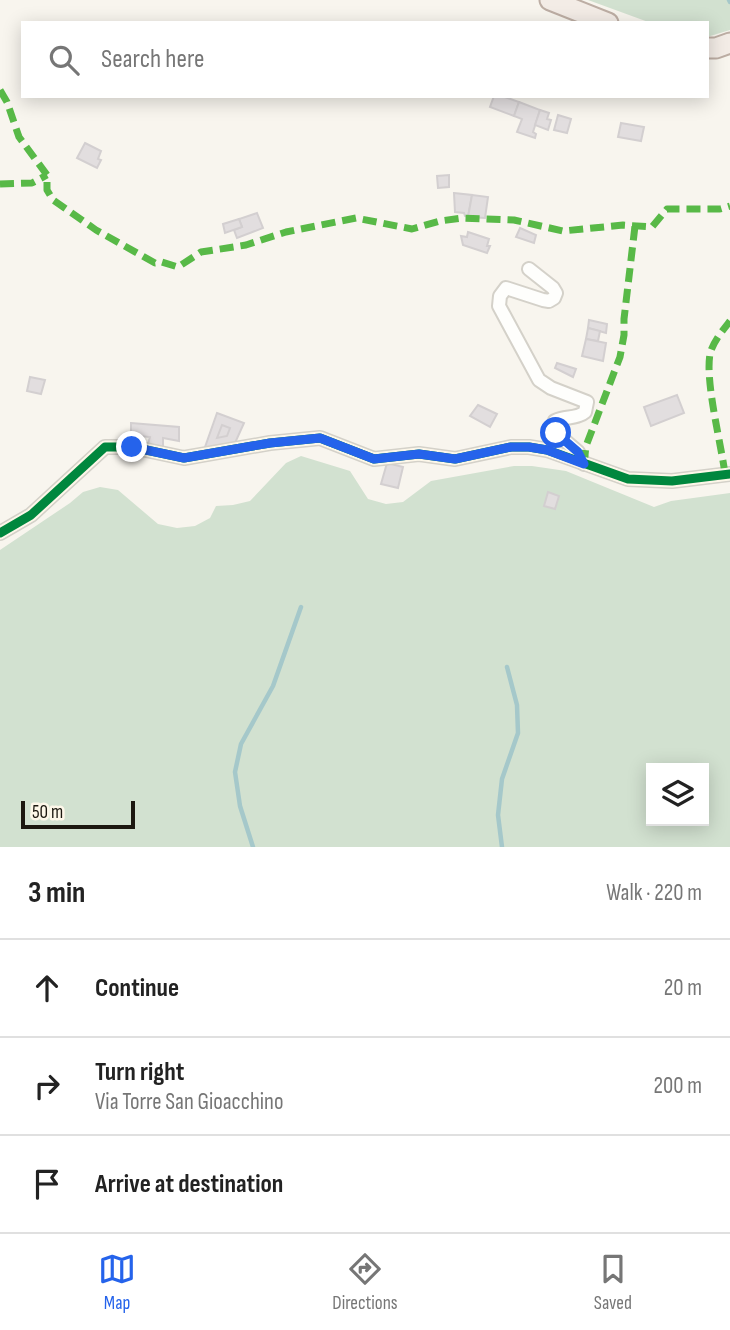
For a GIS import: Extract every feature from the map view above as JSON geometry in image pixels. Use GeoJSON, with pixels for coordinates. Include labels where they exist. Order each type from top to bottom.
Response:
{"type":"FeatureCollection","features":[{"type":"Feature","properties":{"kind":"main road"},"geometry":{"type":"LineString","coordinates":[[550,0],[603,21]]}},
{"type":"Feature","properties":{"kind":"main road"},"geometry":{"type":"LineString","coordinates":[[709,48],[730,43]]}},
{"type":"Feature","properties":{"kind":"street"},"geometry":{"type":"LineString","coordinates":[[529,269],[553,288],[556,293],[554,299],[549,302],[506,288],[499,296],[499,306],[539,380],[551,388],[587,402],[585,412],[581,415],[555,421],[556,433],[578,452],[584,464]]}},
{"type":"Feature","properties":{"kind":"street"},"geometry":{"type":"LineString","coordinates":[[0,533],[31,515],[105,447],[132,447],[184,458],[270,443],[320,438],[374,459],[419,454],[455,459],[511,447],[529,447],[547,450],[628,479],[672,481],[730,474]]}},
{"type":"Feature","properties":{"kind":"green space"},"geometry":{"type":"Polygon","coordinates":[[[588,0],[730,0],[730,30],[709,36],[709,21],[646,21],[588,0]]]}},
{"type":"Feature","properties":{"kind":"green space"},"geometry":{"type":"Polygon","coordinates":[[[301,456],[350,471],[368,499],[386,504],[403,502],[431,481],[514,466],[566,471],[654,507],[671,501],[730,493],[730,847],[0,847],[0,550],[83,492],[100,487],[118,490],[158,524],[177,528],[195,526],[210,518],[216,506],[250,501],[286,463],[301,456]]]}},
{"type":"Feature","properties":{"kind":"building"},"geometry":{"type":"Polygon","coordinates":[[[493,98],[508,98],[519,102],[514,116],[490,107],[493,98]]]}},
{"type":"Feature","properties":{"kind":"building"},"geometry":{"type":"Polygon","coordinates":[[[519,102],[540,110],[533,132],[536,134],[535,138],[517,132],[522,119],[514,116],[519,102]]]}},
{"type":"Feature","properties":{"kind":"building"},"geometry":{"type":"Polygon","coordinates":[[[540,110],[549,113],[547,119],[551,120],[548,130],[535,125],[540,110]]]}},
{"type":"Feature","properties":{"kind":"building"},"geometry":{"type":"Polygon","coordinates":[[[558,115],[571,119],[567,133],[554,130],[558,115]]]}},
{"type":"Feature","properties":{"kind":"building"},"geometry":{"type":"Polygon","coordinates":[[[621,123],[644,127],[641,141],[618,137],[621,123]]]}},
{"type":"Feature","properties":{"kind":"building"},"geometry":{"type":"Polygon","coordinates":[[[85,143],[101,151],[97,168],[77,158],[85,143]]]}},
{"type":"Feature","properties":{"kind":"building"},"geometry":{"type":"Polygon","coordinates":[[[449,175],[449,187],[438,188],[437,176],[449,175]]]}},
{"type":"Feature","properties":{"kind":"building"},"geometry":{"type":"Polygon","coordinates":[[[454,193],[472,195],[468,217],[464,213],[455,212],[454,193]]]}},
{"type":"Feature","properties":{"kind":"building"},"geometry":{"type":"Polygon","coordinates":[[[472,195],[488,197],[485,218],[468,217],[472,195]]]}},
{"type":"Feature","properties":{"kind":"building"},"geometry":{"type":"Polygon","coordinates":[[[257,213],[263,228],[237,238],[234,230],[242,227],[239,219],[257,213]]]}},
{"type":"Feature","properties":{"kind":"building"},"geometry":{"type":"Polygon","coordinates":[[[239,219],[242,227],[225,233],[223,224],[239,219]]]}},
{"type":"Feature","properties":{"kind":"building"},"geometry":{"type":"Polygon","coordinates":[[[520,228],[536,235],[534,243],[516,237],[520,228]]]}},
{"type":"Feature","properties":{"kind":"building"},"geometry":{"type":"Polygon","coordinates":[[[468,232],[489,239],[487,253],[463,245],[461,236],[467,237],[468,232]]]}},
{"type":"Feature","properties":{"kind":"building"},"geometry":{"type":"Polygon","coordinates":[[[589,320],[607,324],[606,333],[588,328],[589,320]]]}},
{"type":"Feature","properties":{"kind":"building"},"geometry":{"type":"Polygon","coordinates":[[[588,328],[600,331],[598,341],[586,339],[588,328]]]}},
{"type":"Feature","properties":{"kind":"building"},"geometry":{"type":"Polygon","coordinates":[[[586,339],[606,343],[603,361],[582,356],[586,339]]]}},
{"type":"Feature","properties":{"kind":"building"},"geometry":{"type":"Polygon","coordinates":[[[557,363],[576,369],[573,377],[555,368],[557,363]]]}},
{"type":"Feature","properties":{"kind":"building"},"geometry":{"type":"Polygon","coordinates":[[[30,377],[45,380],[41,394],[27,391],[30,377]]]}},
{"type":"Feature","properties":{"kind":"building"},"geometry":{"type":"Polygon","coordinates":[[[677,395],[684,413],[651,426],[644,407],[677,395]]]}},
{"type":"Feature","properties":{"kind":"building"},"geometry":{"type":"Polygon","coordinates":[[[478,405],[497,414],[490,427],[470,416],[478,405]]]}},
{"type":"Feature","properties":{"kind":"building"},"geometry":{"type":"Polygon","coordinates":[[[217,413],[244,423],[235,443],[204,450],[217,413]]]}},
{"type":"Feature","properties":{"kind":"building"},"geometry":{"type":"Polygon","coordinates":[[[131,423],[179,427],[179,441],[163,438],[163,449],[147,447],[150,437],[131,435],[131,423]]]}},
{"type":"Feature","properties":{"kind":"building"},"geometry":{"type":"Polygon","coordinates":[[[222,425],[230,428],[227,436],[217,438],[222,425]]]}},
{"type":"Feature","properties":{"kind":"building"},"geometry":{"type":"Polygon","coordinates":[[[387,463],[403,467],[398,488],[381,484],[387,463]]]}},
{"type":"Feature","properties":{"kind":"building"},"geometry":{"type":"Polygon","coordinates":[[[548,492],[559,496],[555,509],[544,506],[548,492]]]}},
{"type":"Feature","properties":{"kind":"waterway"},"geometry":{"type":"LineString","coordinates":[[253,847],[240,806],[235,772],[241,744],[273,686],[301,607]]}},
{"type":"Feature","properties":{"kind":"waterway"},"geometry":{"type":"LineString","coordinates":[[502,847],[498,815],[502,779],[518,733],[517,705],[507,667]]}},
{"type":"Feature","properties":{"kind":"marked path"},"geometry":{"type":"LineString","coordinates":[[0,90],[19,137],[47,175],[47,190],[53,200],[96,230],[155,263],[162,262],[178,267],[201,252],[246,245],[286,232],[356,218],[412,229],[462,218],[514,220],[563,231],[623,225],[652,227],[667,209],[720,209],[730,206]]}},
{"type":"Feature","properties":{"kind":"marked path"},"geometry":{"type":"LineString","coordinates":[[0,184],[32,183],[47,175]]}},
{"type":"Feature","properties":{"kind":"marked path"},"geometry":{"type":"LineString","coordinates":[[584,464],[586,446],[620,357],[635,226]]}},
{"type":"Feature","properties":{"kind":"marked path"},"geometry":{"type":"LineString","coordinates":[[725,474],[711,396],[709,366],[713,345],[730,321]]}},
{"type":"Feature","properties":{"kind":"cycle path"},"geometry":{"type":"LineString","coordinates":[[0,533],[31,515],[105,447],[132,447],[184,458],[270,443],[320,438],[374,459],[419,454],[455,459],[511,447],[529,447],[547,450],[628,479],[672,481],[730,474]]}},
{"type":"Feature","properties":{"kind":"route"},"geometry":{"type":"LineString","coordinates":[[132,447],[184,458],[270,443],[320,438],[374,459],[419,454],[455,459],[511,447],[529,447],[547,450],[584,464],[578,452],[556,433]]}}]}
